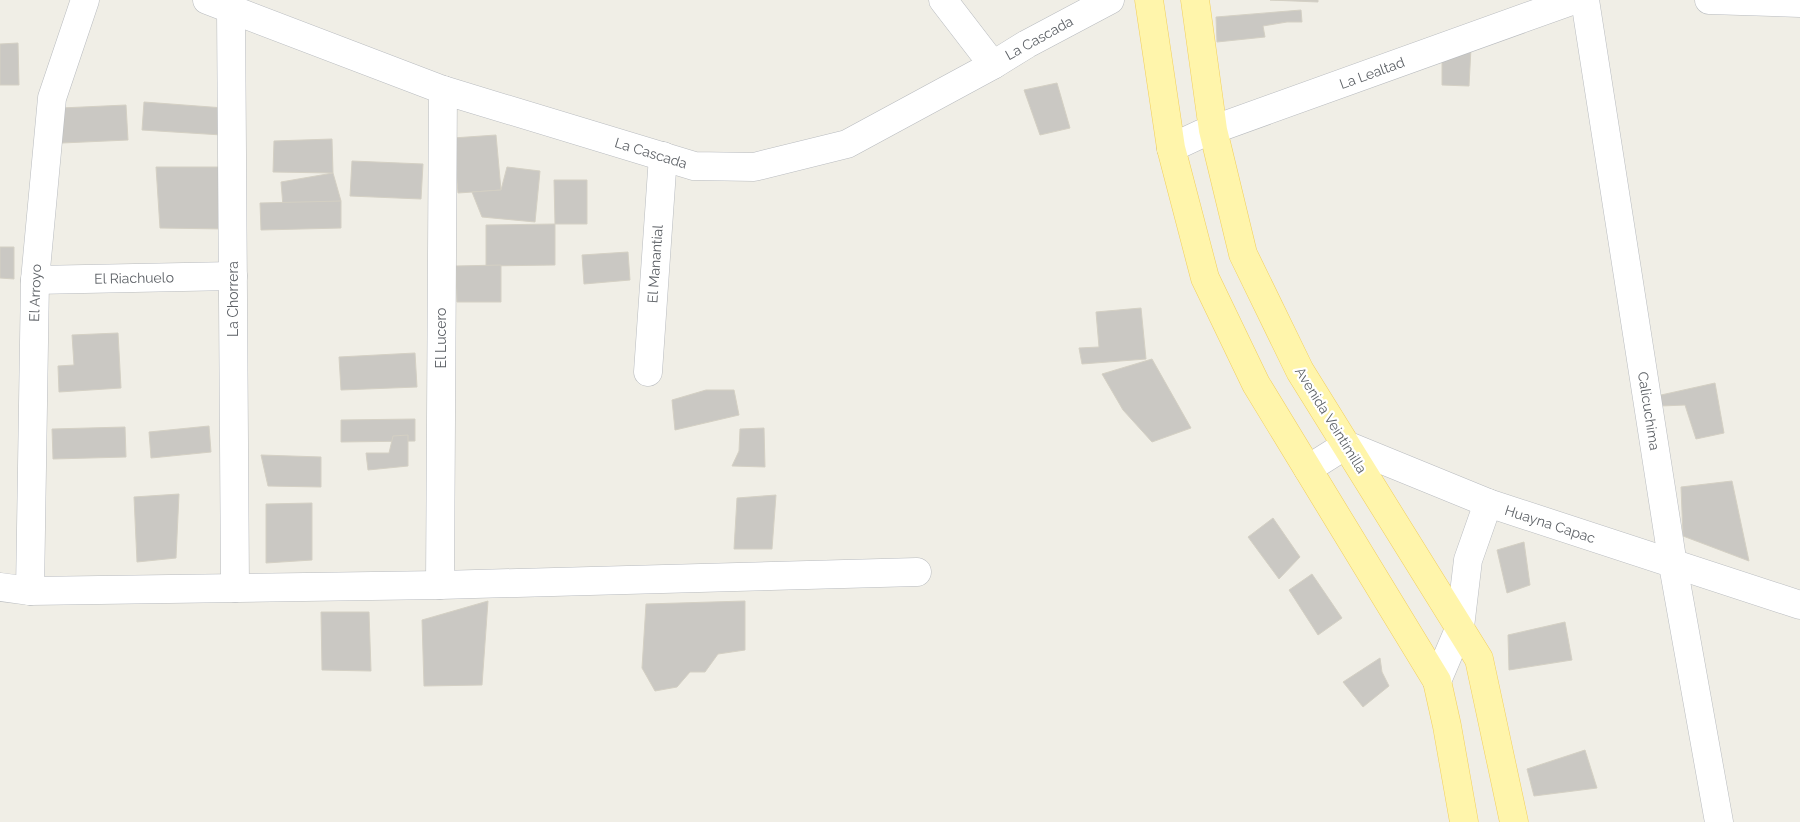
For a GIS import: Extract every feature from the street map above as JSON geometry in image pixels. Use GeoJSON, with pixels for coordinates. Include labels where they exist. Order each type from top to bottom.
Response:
{"type":"FeatureCollection","features":[{"type":"Feature","properties":{"kind":"main road"},"geometry":{"type":"LineString","coordinates":[[1149,0],[1171,148],[1205,278],[1256,384],[1437,681],[1464,822]]}},
{"type":"Feature","properties":{"kind":"main road","name":"Avenida Veintimilla"},"geometry":{"type":"LineString","coordinates":[[1195,0],[1212,130],[1243,254],[1300,371],[1479,659],[1514,822]]}},
{"type":"Feature","properties":{"kind":"street","name":"El Arroyo"},"geometry":{"type":"LineString","coordinates":[[30,591],[35,280],[52,98],[85,0]]}},
{"type":"Feature","properties":{"kind":"street"},"geometry":{"type":"LineString","coordinates":[[943,0],[993,65]]}},
{"type":"Feature","properties":{"kind":"street","name":"La Cascada"},"geometry":{"type":"LineString","coordinates":[[219,5],[442,90],[694,166],[754,167],[847,144],[1110,0]]}},
{"type":"Feature","properties":{"kind":"street","name":"La Lealtad"},"geometry":{"type":"LineString","coordinates":[[1171,148],[1201,134],[1574,0]]}},
{"type":"Feature","properties":{"kind":"street","name":"Calicuchima"},"geometry":{"type":"LineString","coordinates":[[1585,0],[1673,564],[1719,822]]}},
{"type":"Feature","properties":{"kind":"street"},"geometry":{"type":"LineString","coordinates":[[1708,0],[1800,3]]}},
{"type":"Feature","properties":{"kind":"street","name":"La Chorrera"},"geometry":{"type":"LineString","coordinates":[[219,5],[233,276],[235,588]]}},
{"type":"Feature","properties":{"kind":"street","name":"El Lucero"},"geometry":{"type":"LineString","coordinates":[[440,585],[442,90]]}},
{"type":"Feature","properties":{"kind":"street","name":"El Manantial"},"geometry":{"type":"LineString","coordinates":[[648,372],[663,156]]}},
{"type":"Feature","properties":{"kind":"street","name":"El Riachuelo"},"geometry":{"type":"LineString","coordinates":[[35,280],[233,276]]}},
{"type":"Feature","properties":{"kind":"street"},"geometry":{"type":"LineString","coordinates":[[1308,469],[1346,445]]}},
{"type":"Feature","properties":{"kind":"street","name":"Huayna Capac"},"geometry":{"type":"LineString","coordinates":[[1346,445],[1488,503],[1800,605]]}},
{"type":"Feature","properties":{"kind":"street"},"geometry":{"type":"LineString","coordinates":[[1437,681],[1460,627],[1468,560],[1488,503]]}},
{"type":"Feature","properties":{"kind":"street"},"geometry":{"type":"LineString","coordinates":[[0,587],[30,591],[440,585],[917,572]]}},
{"type":"Feature","properties":{"kind":"building"},"geometry":{"type":"Polygon","coordinates":[[[1270,0],[1318,0],[1318,2],[1270,0]]]}},
{"type":"Feature","properties":{"kind":"building"},"geometry":{"type":"Polygon","coordinates":[[[1301,10],[1302,22],[1287,22],[1263,26],[1265,37],[1217,42],[1216,17],[1301,10]]]}},
{"type":"Feature","properties":{"kind":"building"},"geometry":{"type":"Polygon","coordinates":[[[18,43],[19,85],[0,85],[0,44],[18,43]]]}},
{"type":"Feature","properties":{"kind":"building"},"geometry":{"type":"Polygon","coordinates":[[[1471,48],[1469,86],[1442,85],[1442,51],[1471,48]]]}},
{"type":"Feature","properties":{"kind":"building"},"geometry":{"type":"Polygon","coordinates":[[[1057,83],[1070,128],[1040,135],[1024,90],[1057,83]]]}},
{"type":"Feature","properties":{"kind":"building"},"geometry":{"type":"Polygon","coordinates":[[[144,102],[224,108],[222,135],[142,130],[144,102]]]}},
{"type":"Feature","properties":{"kind":"building"},"geometry":{"type":"Polygon","coordinates":[[[126,105],[128,140],[62,143],[61,108],[126,105]]]}},
{"type":"Feature","properties":{"kind":"building"},"geometry":{"type":"Polygon","coordinates":[[[496,135],[501,190],[458,193],[453,138],[496,135]]]}},
{"type":"Feature","properties":{"kind":"building"},"geometry":{"type":"Polygon","coordinates":[[[332,139],[333,173],[273,172],[274,141],[332,139]]]}},
{"type":"Feature","properties":{"kind":"building"},"geometry":{"type":"Polygon","coordinates":[[[352,161],[423,164],[421,199],[350,196],[352,161]]]}},
{"type":"Feature","properties":{"kind":"building"},"geometry":{"type":"Polygon","coordinates":[[[156,167],[222,167],[225,229],[160,228],[156,167]]]}},
{"type":"Feature","properties":{"kind":"building"},"geometry":{"type":"Polygon","coordinates":[[[507,167],[540,171],[535,222],[482,217],[472,192],[501,190],[507,167]]]}},
{"type":"Feature","properties":{"kind":"building"},"geometry":{"type":"Polygon","coordinates":[[[333,173],[341,201],[283,206],[281,182],[333,173]]]}},
{"type":"Feature","properties":{"kind":"building"},"geometry":{"type":"Polygon","coordinates":[[[554,180],[587,180],[587,224],[555,224],[554,180]]]}},
{"type":"Feature","properties":{"kind":"building"},"geometry":{"type":"Polygon","coordinates":[[[341,201],[341,228],[261,230],[260,203],[341,201]]]}},
{"type":"Feature","properties":{"kind":"building"},"geometry":{"type":"Polygon","coordinates":[[[555,224],[555,265],[486,266],[486,225],[555,224]]]}},
{"type":"Feature","properties":{"kind":"building"},"geometry":{"type":"Polygon","coordinates":[[[0,247],[14,247],[14,279],[0,278],[0,247]]]}},
{"type":"Feature","properties":{"kind":"building"},"geometry":{"type":"Polygon","coordinates":[[[628,252],[630,280],[584,284],[582,255],[628,252]]]}},
{"type":"Feature","properties":{"kind":"building"},"geometry":{"type":"Polygon","coordinates":[[[501,265],[501,302],[457,302],[456,266],[501,265]]]}},
{"type":"Feature","properties":{"kind":"building"},"geometry":{"type":"Polygon","coordinates":[[[1141,308],[1146,359],[1082,364],[1079,348],[1099,347],[1096,312],[1141,308]]]}},
{"type":"Feature","properties":{"kind":"building"},"geometry":{"type":"Polygon","coordinates":[[[118,333],[121,388],[59,392],[58,366],[74,365],[72,335],[118,333]]]}},
{"type":"Feature","properties":{"kind":"building"},"geometry":{"type":"Polygon","coordinates":[[[415,353],[417,387],[341,390],[339,357],[415,353]]]}},
{"type":"Feature","properties":{"kind":"building"},"geometry":{"type":"Polygon","coordinates":[[[1152,359],[1191,428],[1152,442],[1123,410],[1102,374],[1152,359]]]}},
{"type":"Feature","properties":{"kind":"building"},"geometry":{"type":"Polygon","coordinates":[[[1715,383],[1724,433],[1696,439],[1685,405],[1661,406],[1661,395],[1715,383]]]}},
{"type":"Feature","properties":{"kind":"building"},"geometry":{"type":"Polygon","coordinates":[[[706,390],[734,390],[739,415],[675,430],[672,400],[706,390]]]}},
{"type":"Feature","properties":{"kind":"building"},"geometry":{"type":"Polygon","coordinates":[[[415,419],[415,441],[341,442],[341,420],[415,419]]]}},
{"type":"Feature","properties":{"kind":"building"},"geometry":{"type":"Polygon","coordinates":[[[209,426],[211,452],[151,458],[149,432],[209,426]]]}},
{"type":"Feature","properties":{"kind":"building"},"geometry":{"type":"Polygon","coordinates":[[[125,427],[126,457],[53,459],[52,429],[125,427]]]}},
{"type":"Feature","properties":{"kind":"building"},"geometry":{"type":"Polygon","coordinates":[[[764,428],[765,467],[732,466],[739,451],[740,429],[764,428]]]}},
{"type":"Feature","properties":{"kind":"building"},"geometry":{"type":"Polygon","coordinates":[[[408,435],[408,466],[368,470],[366,453],[389,453],[393,436],[408,435]]]}},
{"type":"Feature","properties":{"kind":"building"},"geometry":{"type":"Polygon","coordinates":[[[261,455],[321,457],[321,487],[268,486],[261,455]]]}},
{"type":"Feature","properties":{"kind":"building"},"geometry":{"type":"Polygon","coordinates":[[[1732,481],[1749,561],[1683,536],[1681,487],[1732,481]]]}},
{"type":"Feature","properties":{"kind":"building"},"geometry":{"type":"Polygon","coordinates":[[[179,494],[176,558],[137,562],[134,497],[179,494]]]}},
{"type":"Feature","properties":{"kind":"building"},"geometry":{"type":"Polygon","coordinates":[[[776,495],[772,549],[734,549],[737,498],[776,495]]]}},
{"type":"Feature","properties":{"kind":"building"},"geometry":{"type":"Polygon","coordinates":[[[312,503],[312,560],[266,563],[266,504],[312,503]]]}},
{"type":"Feature","properties":{"kind":"building"},"geometry":{"type":"Polygon","coordinates":[[[1273,518],[1300,557],[1279,579],[1248,537],[1273,518]]]}},
{"type":"Feature","properties":{"kind":"building"},"geometry":{"type":"Polygon","coordinates":[[[1524,542],[1530,585],[1507,593],[1497,550],[1524,542]]]}},
{"type":"Feature","properties":{"kind":"building"},"geometry":{"type":"Polygon","coordinates":[[[1312,574],[1342,618],[1318,635],[1289,590],[1312,574]]]}},
{"type":"Feature","properties":{"kind":"building"},"geometry":{"type":"Polygon","coordinates":[[[488,601],[482,685],[424,686],[422,620],[488,601]]]}},
{"type":"Feature","properties":{"kind":"building"},"geometry":{"type":"Polygon","coordinates":[[[745,601],[745,650],[718,654],[705,672],[690,672],[677,687],[655,691],[642,668],[646,604],[745,601]]]}},
{"type":"Feature","properties":{"kind":"building"},"geometry":{"type":"Polygon","coordinates":[[[321,612],[369,612],[371,671],[322,670],[321,612]]]}},
{"type":"Feature","properties":{"kind":"building"},"geometry":{"type":"Polygon","coordinates":[[[1565,622],[1572,660],[1509,670],[1508,635],[1565,622]]]}},
{"type":"Feature","properties":{"kind":"building"},"geometry":{"type":"Polygon","coordinates":[[[1380,658],[1382,672],[1389,686],[1363,707],[1343,682],[1380,658]]]}},
{"type":"Feature","properties":{"kind":"building"},"geometry":{"type":"Polygon","coordinates":[[[1585,750],[1597,788],[1534,796],[1527,769],[1585,750]]]}}]}
